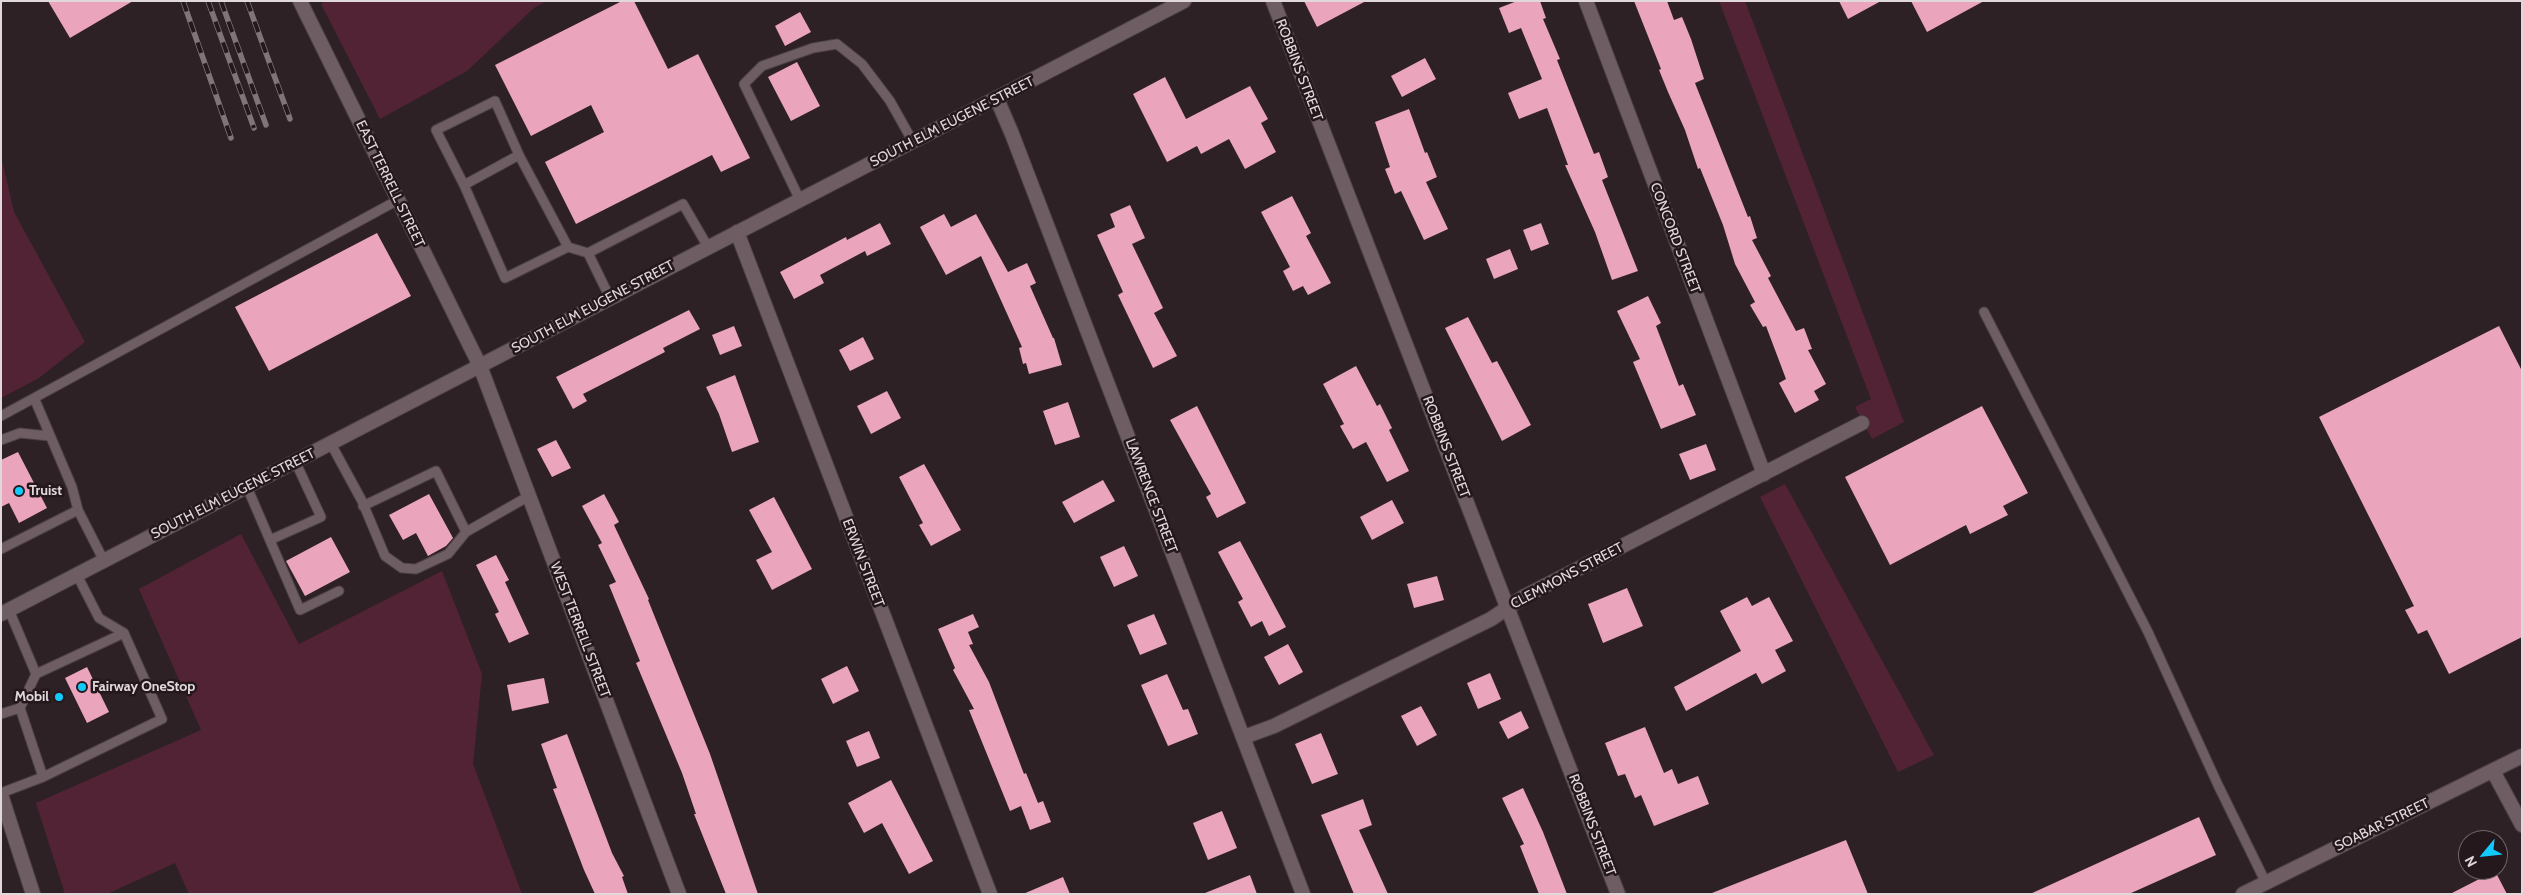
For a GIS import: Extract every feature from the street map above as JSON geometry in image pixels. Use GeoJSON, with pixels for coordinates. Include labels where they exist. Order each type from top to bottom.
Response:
{"type":"FeatureCollection","features":[{"type":"Feature","properties":{"kind":"street","name":"EAST TERRELL STREET"},"geometry":{"type":"LineString","coordinates":[[300,1],[480,366]]}},
{"type":"Feature","properties":{"kind":"street","name":"SOUTH ELM EUGENE STREET"},"geometry":{"type":"LineString","coordinates":[[5,612],[296,463],[736,232],[997,100],[1184,1]]}},
{"type":"Feature","properties":{"kind":"street","name":"ROBBINS STREET"},"geometry":{"type":"LineString","coordinates":[[1273,1],[1618,894]]}},
{"type":"Feature","properties":{"kind":"street","name":"CONCORD STREET"},"geometry":{"type":"LineString","coordinates":[[1586,1],[1764,474]]}},
{"type":"Feature","properties":{"kind":"street","name":"LAWRENCE STREET"},"geometry":{"type":"LineString","coordinates":[[997,100],[1012,134],[1304,894]]}},
{"type":"Feature","properties":{"kind":"street","name":"ERWIN STREET"},"geometry":{"type":"LineString","coordinates":[[736,232],[990,894]]}},
{"type":"Feature","properties":{"kind":"street","name":"WEST TERRELL STREET"},"geometry":{"type":"LineString","coordinates":[[480,366],[680,894]]}},
{"type":"Feature","properties":{"kind":"street","name":"CLEMMONS STREET"},"geometry":{"type":"LineString","coordinates":[[1244,737],[1300,713],[1491,619],[1534,592],[1862,424]]}},
{"type":"Feature","properties":{"kind":"street","name":"SOABAR STREET"},"geometry":{"type":"LineString","coordinates":[[2243,894],[2522,756]]}},
{"type":"Feature","properties":{"kind":"street"},"geometry":{"type":"LineString","coordinates":[[2493,771],[2522,825]]}},
{"type":"Feature","properties":{"kind":"street"},"geometry":{"type":"LineString","coordinates":[[1,794],[33,894]]}},
{"type":"Feature","properties":{"kind":"lane"},"geometry":{"type":"LineString","coordinates":[[800,200],[744,84],[762,66],[813,48],[837,44],[862,64],[890,101],[913,142]]}},
{"type":"Feature","properties":{"kind":"lane"},"geometry":{"type":"LineString","coordinates":[[568,247],[519,156],[495,101],[436,130],[464,185],[505,278],[568,247],[588,253],[683,204],[708,247]]}},
{"type":"Feature","properties":{"kind":"lane"},"geometry":{"type":"LineString","coordinates":[[464,185],[519,156]]}},
{"type":"Feature","properties":{"kind":"lane"},"geometry":{"type":"LineString","coordinates":[[1,416],[35,400],[398,200]]}},
{"type":"Feature","properties":{"kind":"lane"},"geometry":{"type":"LineString","coordinates":[[588,253],[610,298]]}},
{"type":"Feature","properties":{"kind":"lane"},"geometry":{"type":"LineString","coordinates":[[1984,312],[2148,632],[2218,785],[2266,883]]}},
{"type":"Feature","properties":{"kind":"lane"},"geometry":{"type":"LineString","coordinates":[[35,400],[72,487],[78,510],[104,561]]}},
{"type":"Feature","properties":{"kind":"lane"},"geometry":{"type":"LineString","coordinates":[[1,440],[20,433],[49,436]]}},
{"type":"Feature","properties":{"kind":"lane"},"geometry":{"type":"LineString","coordinates":[[331,444],[363,506],[385,556],[402,568],[416,569],[448,554],[466,532],[529,496]]}},
{"type":"Feature","properties":{"kind":"lane"},"geometry":{"type":"LineString","coordinates":[[270,540],[321,517],[296,463]]}},
{"type":"Feature","properties":{"kind":"lane"},"geometry":{"type":"LineString","coordinates":[[363,506],[436,471],[466,532]]}},
{"type":"Feature","properties":{"kind":"lane"},"geometry":{"type":"LineString","coordinates":[[247,487],[300,610],[339,591]]}},
{"type":"Feature","properties":{"kind":"lane"},"geometry":{"type":"LineString","coordinates":[[1,549],[78,510]]}},
{"type":"Feature","properties":{"kind":"lane"},"geometry":{"type":"LineString","coordinates":[[1,794],[43,777],[162,719],[124,633],[99,618],[77,575]]}},
{"type":"Feature","properties":{"kind":"lane"},"geometry":{"type":"LineString","coordinates":[[5,612],[36,674]]}},
{"type":"Feature","properties":{"kind":"lane"},"geometry":{"type":"LineString","coordinates":[[43,777],[20,708],[36,674],[124,633]]}},
{"type":"Feature","properties":{"kind":"lane"},"geometry":{"type":"LineString","coordinates":[[1,714],[20,708]]}},
{"type":"Feature","properties":{"kind":"shaded area"},"geometry":{"type":"Polygon","coordinates":[[[326,1],[547,1],[534,8],[467,71],[380,119],[321,4],[326,1]]]}},
{"type":"Feature","properties":{"kind":"shaded area"},"geometry":{"type":"Polygon","coordinates":[[[1719,1],[1745,1],[1904,422],[1872,439],[1855,407],[1871,399],[1719,1]]]}},
{"type":"Feature","properties":{"kind":"shaded area"},"geometry":{"type":"Polygon","coordinates":[[[1,156],[14,212],[85,342],[39,378],[1,398],[1,156]]]}},
{"type":"Feature","properties":{"kind":"shaded area"},"geometry":{"type":"Polygon","coordinates":[[[1785,484],[1934,755],[1898,772],[1760,497],[1785,484]]]}},
{"type":"Feature","properties":{"kind":"shaded area"},"geometry":{"type":"Polygon","coordinates":[[[241,534],[299,644],[442,571],[482,674],[473,764],[522,894],[189,894],[175,863],[107,894],[65,894],[36,803],[201,730],[139,589],[241,534]]]}},
{"type":"Feature","properties":{"kind":"building"},"geometry":{"type":"Polygon","coordinates":[[[48,1],[133,1],[70,38],[48,1]]]}},
{"type":"Feature","properties":{"kind":"building"},"geometry":{"type":"Polygon","coordinates":[[[622,1],[634,1],[668,69],[698,54],[750,158],[721,172],[712,155],[576,224],[545,162],[604,132],[591,105],[531,136],[495,65],[622,1]]]}},
{"type":"Feature","properties":{"kind":"building"},"geometry":{"type":"Polygon","coordinates":[[[1304,1],[1366,1],[1317,27],[1304,1]]]}},
{"type":"Feature","properties":{"kind":"building"},"geometry":{"type":"Polygon","coordinates":[[[1517,1],[1540,1],[1546,18],[1543,19],[1560,59],[1557,60],[1594,154],[1599,152],[1608,177],[1602,180],[1638,271],[1612,280],[1595,232],[1565,165],[1568,165],[1547,108],[1519,119],[1508,93],[1542,79],[1521,28],[1509,33],[1499,8],[1517,1]]]}},
{"type":"Feature","properties":{"kind":"building"},"geometry":{"type":"Polygon","coordinates":[[[1634,1],[1667,1],[1674,20],[1682,17],[1704,79],[1695,83],[1748,217],[1750,216],[1757,238],[1752,240],[1771,276],[1768,278],[1796,331],[1804,328],[1812,349],[1808,350],[1826,384],[1814,391],[1819,400],[1795,413],[1779,383],[1786,379],[1766,326],[1763,327],[1750,305],[1755,302],[1735,264],[1723,225],[1700,168],[1698,169],[1685,130],[1659,70],[1661,69],[1634,1]]]}},
{"type":"Feature","properties":{"kind":"building"},"geometry":{"type":"Polygon","coordinates":[[[1839,1],[1881,1],[1848,19],[1839,1]]]}},
{"type":"Feature","properties":{"kind":"building"},"geometry":{"type":"Polygon","coordinates":[[[1911,1],[1984,1],[1927,32],[1911,1]]]}},
{"type":"Feature","properties":{"kind":"building"},"geometry":{"type":"Polygon","coordinates":[[[800,12],[811,32],[785,46],[775,26],[800,12]]]}},
{"type":"Feature","properties":{"kind":"building"},"geometry":{"type":"Polygon","coordinates":[[[1425,58],[1436,79],[1402,97],[1391,76],[1425,58]]]}},
{"type":"Feature","properties":{"kind":"building"},"geometry":{"type":"Polygon","coordinates":[[[797,62],[820,106],[791,121],[768,77],[797,62]]]}},
{"type":"Feature","properties":{"kind":"building"},"geometry":{"type":"Polygon","coordinates":[[[1165,77],[1186,119],[1250,86],[1268,119],[1261,123],[1276,152],[1245,169],[1229,139],[1201,154],[1197,146],[1167,162],[1133,94],[1165,77]]]}},
{"type":"Feature","properties":{"kind":"building"},"geometry":{"type":"Polygon","coordinates":[[[1409,109],[1425,153],[1427,152],[1437,177],[1426,182],[1448,229],[1424,240],[1401,191],[1395,194],[1385,169],[1390,167],[1375,122],[1409,109]]]}},
{"type":"Feature","properties":{"kind":"building"},"geometry":{"type":"Polygon","coordinates":[[[1292,196],[1311,233],[1306,236],[1331,283],[1308,295],[1303,286],[1293,291],[1283,271],[1290,267],[1261,212],[1292,196]]]}},
{"type":"Feature","properties":{"kind":"building"},"geometry":{"type":"Polygon","coordinates":[[[1130,205],[1145,238],[1132,244],[1163,308],[1154,313],[1177,356],[1153,368],[1118,295],[1123,292],[1097,235],[1115,227],[1110,214],[1130,205]]]}},
{"type":"Feature","properties":{"kind":"building"},"geometry":{"type":"Polygon","coordinates":[[[944,214],[951,227],[976,214],[1008,272],[1027,263],[1036,283],[1030,286],[1054,338],[1062,365],[1029,374],[1026,363],[1023,364],[1019,348],[1022,347],[981,256],[946,275],[920,227],[944,214]]]}},
{"type":"Feature","properties":{"kind":"building"},"geometry":{"type":"Polygon","coordinates":[[[880,223],[891,244],[867,256],[865,251],[820,275],[824,283],[794,299],[780,272],[846,237],[847,240],[880,223]]]}},
{"type":"Feature","properties":{"kind":"building"},"geometry":{"type":"Polygon","coordinates":[[[1541,223],[1549,244],[1531,251],[1523,230],[1541,223]]]}},
{"type":"Feature","properties":{"kind":"building"},"geometry":{"type":"Polygon","coordinates":[[[377,233],[411,296],[269,371],[235,307],[377,233]]]}},
{"type":"Feature","properties":{"kind":"building"},"geometry":{"type":"Polygon","coordinates":[[[1510,249],[1518,269],[1494,279],[1486,259],[1510,249]]]}},
{"type":"Feature","properties":{"kind":"building"},"geometry":{"type":"Polygon","coordinates":[[[1648,296],[1661,323],[1656,326],[1679,386],[1683,384],[1696,415],[1661,429],[1633,362],[1640,359],[1617,311],[1648,296]]]}},
{"type":"Feature","properties":{"kind":"building"},"geometry":{"type":"Polygon","coordinates":[[[689,310],[700,329],[663,348],[665,352],[583,394],[587,401],[573,409],[556,377],[689,310]]]}},
{"type":"Feature","properties":{"kind":"building"},"geometry":{"type":"Polygon","coordinates":[[[1468,317],[1492,363],[1497,361],[1531,425],[1502,441],[1445,328],[1468,317]]]}},
{"type":"Feature","properties":{"kind":"building"},"geometry":{"type":"Polygon","coordinates":[[[734,326],[742,346],[720,355],[712,335],[734,326]]]}},
{"type":"Feature","properties":{"kind":"building"},"geometry":{"type":"Polygon","coordinates":[[[2499,326],[2522,371],[2522,637],[2449,674],[2427,630],[2418,634],[2405,610],[2414,606],[2319,417],[2499,326]]]}},
{"type":"Feature","properties":{"kind":"building"},"geometry":{"type":"Polygon","coordinates":[[[863,337],[874,359],[850,371],[839,350],[863,337]]]}},
{"type":"Feature","properties":{"kind":"building"},"geometry":{"type":"Polygon","coordinates":[[[1356,366],[1377,406],[1380,404],[1392,428],[1389,430],[1409,471],[1387,482],[1366,442],[1353,449],[1340,426],[1344,424],[1323,384],[1356,366]]]}},
{"type":"Feature","properties":{"kind":"building"},"geometry":{"type":"Polygon","coordinates":[[[735,375],[759,442],[732,452],[719,414],[706,387],[735,375]]]}},
{"type":"Feature","properties":{"kind":"building"},"geometry":{"type":"Polygon","coordinates":[[[887,391],[901,418],[871,434],[857,406],[887,391]]]}},
{"type":"Feature","properties":{"kind":"building"},"geometry":{"type":"Polygon","coordinates":[[[1068,402],[1080,437],[1055,445],[1043,411],[1068,402]]]}},
{"type":"Feature","properties":{"kind":"building"},"geometry":{"type":"Polygon","coordinates":[[[1197,406],[1246,503],[1217,518],[1206,497],[1211,494],[1170,420],[1197,406]]]}},
{"type":"Feature","properties":{"kind":"building"},"geometry":{"type":"Polygon","coordinates":[[[1982,406],[2028,493],[2003,506],[2008,515],[1970,534],[1966,525],[1890,565],[1845,477],[1982,406]]]}},
{"type":"Feature","properties":{"kind":"building"},"geometry":{"type":"Polygon","coordinates":[[[556,440],[571,468],[552,477],[537,449],[556,440]]]}},
{"type":"Feature","properties":{"kind":"building"},"geometry":{"type":"Polygon","coordinates":[[[1706,444],[1716,470],[1690,480],[1679,454],[1706,444]]]}},
{"type":"Feature","properties":{"kind":"building"},"geometry":{"type":"Polygon","coordinates":[[[18,452],[47,508],[19,523],[9,503],[1,507],[1,460],[18,452]]]}},
{"type":"Feature","properties":{"kind":"building"},"geometry":{"type":"Polygon","coordinates":[[[924,464],[961,530],[931,546],[919,525],[923,523],[899,477],[924,464]]]}},
{"type":"Feature","properties":{"kind":"building"},"geometry":{"type":"Polygon","coordinates":[[[1103,480],[1115,501],[1074,523],[1062,502],[1103,480]]]}},
{"type":"Feature","properties":{"kind":"building"},"geometry":{"type":"Polygon","coordinates":[[[429,494],[453,538],[446,546],[428,556],[416,533],[403,540],[389,515],[429,494]]]}},
{"type":"Feature","properties":{"kind":"building"},"geometry":{"type":"Polygon","coordinates":[[[604,494],[619,522],[614,525],[649,599],[710,754],[758,894],[726,894],[694,814],[696,814],[682,773],[636,663],[640,661],[609,585],[616,582],[598,545],[602,543],[582,506],[604,494]]]}},
{"type":"Feature","properties":{"kind":"building"},"geometry":{"type":"Polygon","coordinates":[[[774,497],[812,569],[772,590],[756,560],[772,552],[749,510],[774,497]]]}},
{"type":"Feature","properties":{"kind":"building"},"geometry":{"type":"Polygon","coordinates":[[[1392,500],[1404,523],[1372,540],[1360,517],[1392,500]]]}},
{"type":"Feature","properties":{"kind":"building"},"geometry":{"type":"Polygon","coordinates":[[[331,537],[350,572],[305,596],[286,561],[331,537]]]}},
{"type":"Feature","properties":{"kind":"building"},"geometry":{"type":"Polygon","coordinates":[[[1240,541],[1286,627],[1269,636],[1262,621],[1251,627],[1238,602],[1243,599],[1218,552],[1240,541]]]}},
{"type":"Feature","properties":{"kind":"building"},"geometry":{"type":"Polygon","coordinates":[[[1124,546],[1138,576],[1114,587],[1100,557],[1124,546]]]}},
{"type":"Feature","properties":{"kind":"building"},"geometry":{"type":"Polygon","coordinates":[[[496,555],[509,580],[505,582],[529,634],[509,643],[495,614],[499,612],[476,565],[496,555]]]}},
{"type":"Feature","properties":{"kind":"building"},"geometry":{"type":"Polygon","coordinates":[[[1437,576],[1444,600],[1414,608],[1407,584],[1437,576]]]}},
{"type":"Feature","properties":{"kind":"building"},"geometry":{"type":"Polygon","coordinates":[[[1627,588],[1643,626],[1603,643],[1588,604],[1627,588]]]}},
{"type":"Feature","properties":{"kind":"building"},"geometry":{"type":"Polygon","coordinates":[[[1747,597],[1752,606],[1769,597],[1793,641],[1775,650],[1786,671],[1762,684],[1756,673],[1686,711],[1674,687],[1741,651],[1720,611],[1747,597]]]}},
{"type":"Feature","properties":{"kind":"building"},"geometry":{"type":"Polygon","coordinates":[[[973,614],[979,627],[968,632],[973,644],[969,645],[989,682],[1024,774],[1026,773],[1038,803],[1043,801],[1051,822],[1030,830],[1021,806],[1010,811],[969,710],[974,709],[953,670],[955,668],[938,629],[973,614]]]}},
{"type":"Feature","properties":{"kind":"building"},"geometry":{"type":"Polygon","coordinates":[[[1154,614],[1167,644],[1140,655],[1127,625],[1154,614]]]}},
{"type":"Feature","properties":{"kind":"building"},"geometry":{"type":"Polygon","coordinates":[[[1288,644],[1303,672],[1279,685],[1264,657],[1288,644]]]}},
{"type":"Feature","properties":{"kind":"building"},"geometry":{"type":"Polygon","coordinates":[[[847,666],[859,691],[833,704],[821,679],[847,666]]]}},
{"type":"Feature","properties":{"kind":"building"},"geometry":{"type":"Polygon","coordinates":[[[87,667],[109,712],[87,723],[65,678],[87,667]]]}},
{"type":"Feature","properties":{"kind":"building"},"geometry":{"type":"Polygon","coordinates":[[[1490,673],[1501,699],[1478,709],[1467,683],[1490,673]]]}},
{"type":"Feature","properties":{"kind":"building"},"geometry":{"type":"Polygon","coordinates":[[[1167,674],[1183,710],[1188,709],[1198,734],[1168,746],[1141,685],[1167,674]]]}},
{"type":"Feature","properties":{"kind":"building"},"geometry":{"type":"Polygon","coordinates":[[[544,678],[549,703],[512,711],[507,685],[544,678]]]}},
{"type":"Feature","properties":{"kind":"building"},"geometry":{"type":"Polygon","coordinates":[[[1421,706],[1437,735],[1417,746],[1401,716],[1421,706]]]}},
{"type":"Feature","properties":{"kind":"building"},"geometry":{"type":"Polygon","coordinates":[[[1521,711],[1529,728],[1508,739],[1499,722],[1521,711]]]}},
{"type":"Feature","properties":{"kind":"building"},"geometry":{"type":"Polygon","coordinates":[[[1645,727],[1664,773],[1672,769],[1678,784],[1698,776],[1709,804],[1654,826],[1641,795],[1635,798],[1625,774],[1618,776],[1605,743],[1645,727]]]}},
{"type":"Feature","properties":{"kind":"building"},"geometry":{"type":"Polygon","coordinates":[[[869,731],[880,758],[857,767],[846,741],[869,731]]]}},
{"type":"Feature","properties":{"kind":"building"},"geometry":{"type":"Polygon","coordinates":[[[1321,733],[1338,774],[1312,784],[1295,744],[1321,733]]]}},
{"type":"Feature","properties":{"kind":"building"},"geometry":{"type":"Polygon","coordinates":[[[567,734],[612,853],[624,876],[622,877],[628,894],[595,894],[553,789],[557,788],[541,744],[567,734]]]}},
{"type":"Feature","properties":{"kind":"building"},"geometry":{"type":"Polygon","coordinates":[[[891,780],[933,861],[909,874],[882,823],[864,833],[848,803],[891,780]]]}},
{"type":"Feature","properties":{"kind":"building"},"geometry":{"type":"Polygon","coordinates":[[[1523,788],[1543,832],[1567,894],[1539,894],[1520,846],[1524,844],[1502,798],[1523,788]]]}},
{"type":"Feature","properties":{"kind":"building"},"geometry":{"type":"Polygon","coordinates":[[[1363,799],[1372,825],[1359,830],[1388,894],[1354,894],[1321,815],[1363,799]]]}},
{"type":"Feature","properties":{"kind":"building"},"geometry":{"type":"Polygon","coordinates":[[[1222,811],[1237,848],[1208,860],[1193,823],[1222,811]]]}},
{"type":"Feature","properties":{"kind":"building"},"geometry":{"type":"Polygon","coordinates":[[[2199,817],[2216,855],[2129,894],[2030,894],[2199,817]]]}},
{"type":"Feature","properties":{"kind":"building"},"geometry":{"type":"Polygon","coordinates":[[[1846,840],[1868,894],[1712,894],[1712,893],[1846,840]]]}},
{"type":"Feature","properties":{"kind":"building"},"geometry":{"type":"Polygon","coordinates":[[[1250,875],[1257,894],[1205,894],[1205,893],[1250,875]]]}},
{"type":"Feature","properties":{"kind":"building"},"geometry":{"type":"Polygon","coordinates":[[[1063,877],[1070,894],[1023,894],[1063,877]]]}},
{"type":"Feature","properties":{"kind":"building"},"geometry":{"type":"Polygon","coordinates":[[[2477,880],[2500,880],[2507,894],[2450,894],[2477,880]]]}},
{"type":"Feature","properties":{"kind":"railway"},"geometry":{"type":"LineString","coordinates":[[183,1],[231,138]]}},
{"type":"Feature","properties":{"kind":"railway"},"geometry":{"type":"LineString","coordinates":[[208,1],[254,128]]}},
{"type":"Feature","properties":{"kind":"railway"},"geometry":{"type":"LineString","coordinates":[[221,1],[266,125]]}},
{"type":"Feature","properties":{"kind":"railway"},"geometry":{"type":"LineString","coordinates":[[247,1],[290,119]]}},
{"type":"Feature","properties":{"kind":"place","name":"Truist"},"geometry":{"type":"Point","coordinates":[19,491]}},
{"type":"Feature","properties":{"kind":"place","name":"Fairway OneStop"},"geometry":{"type":"Point","coordinates":[82,687]}},
{"type":"Feature","properties":{"kind":"place","name":"Mobil"},"geometry":{"type":"Point","coordinates":[59,697]}}]}
